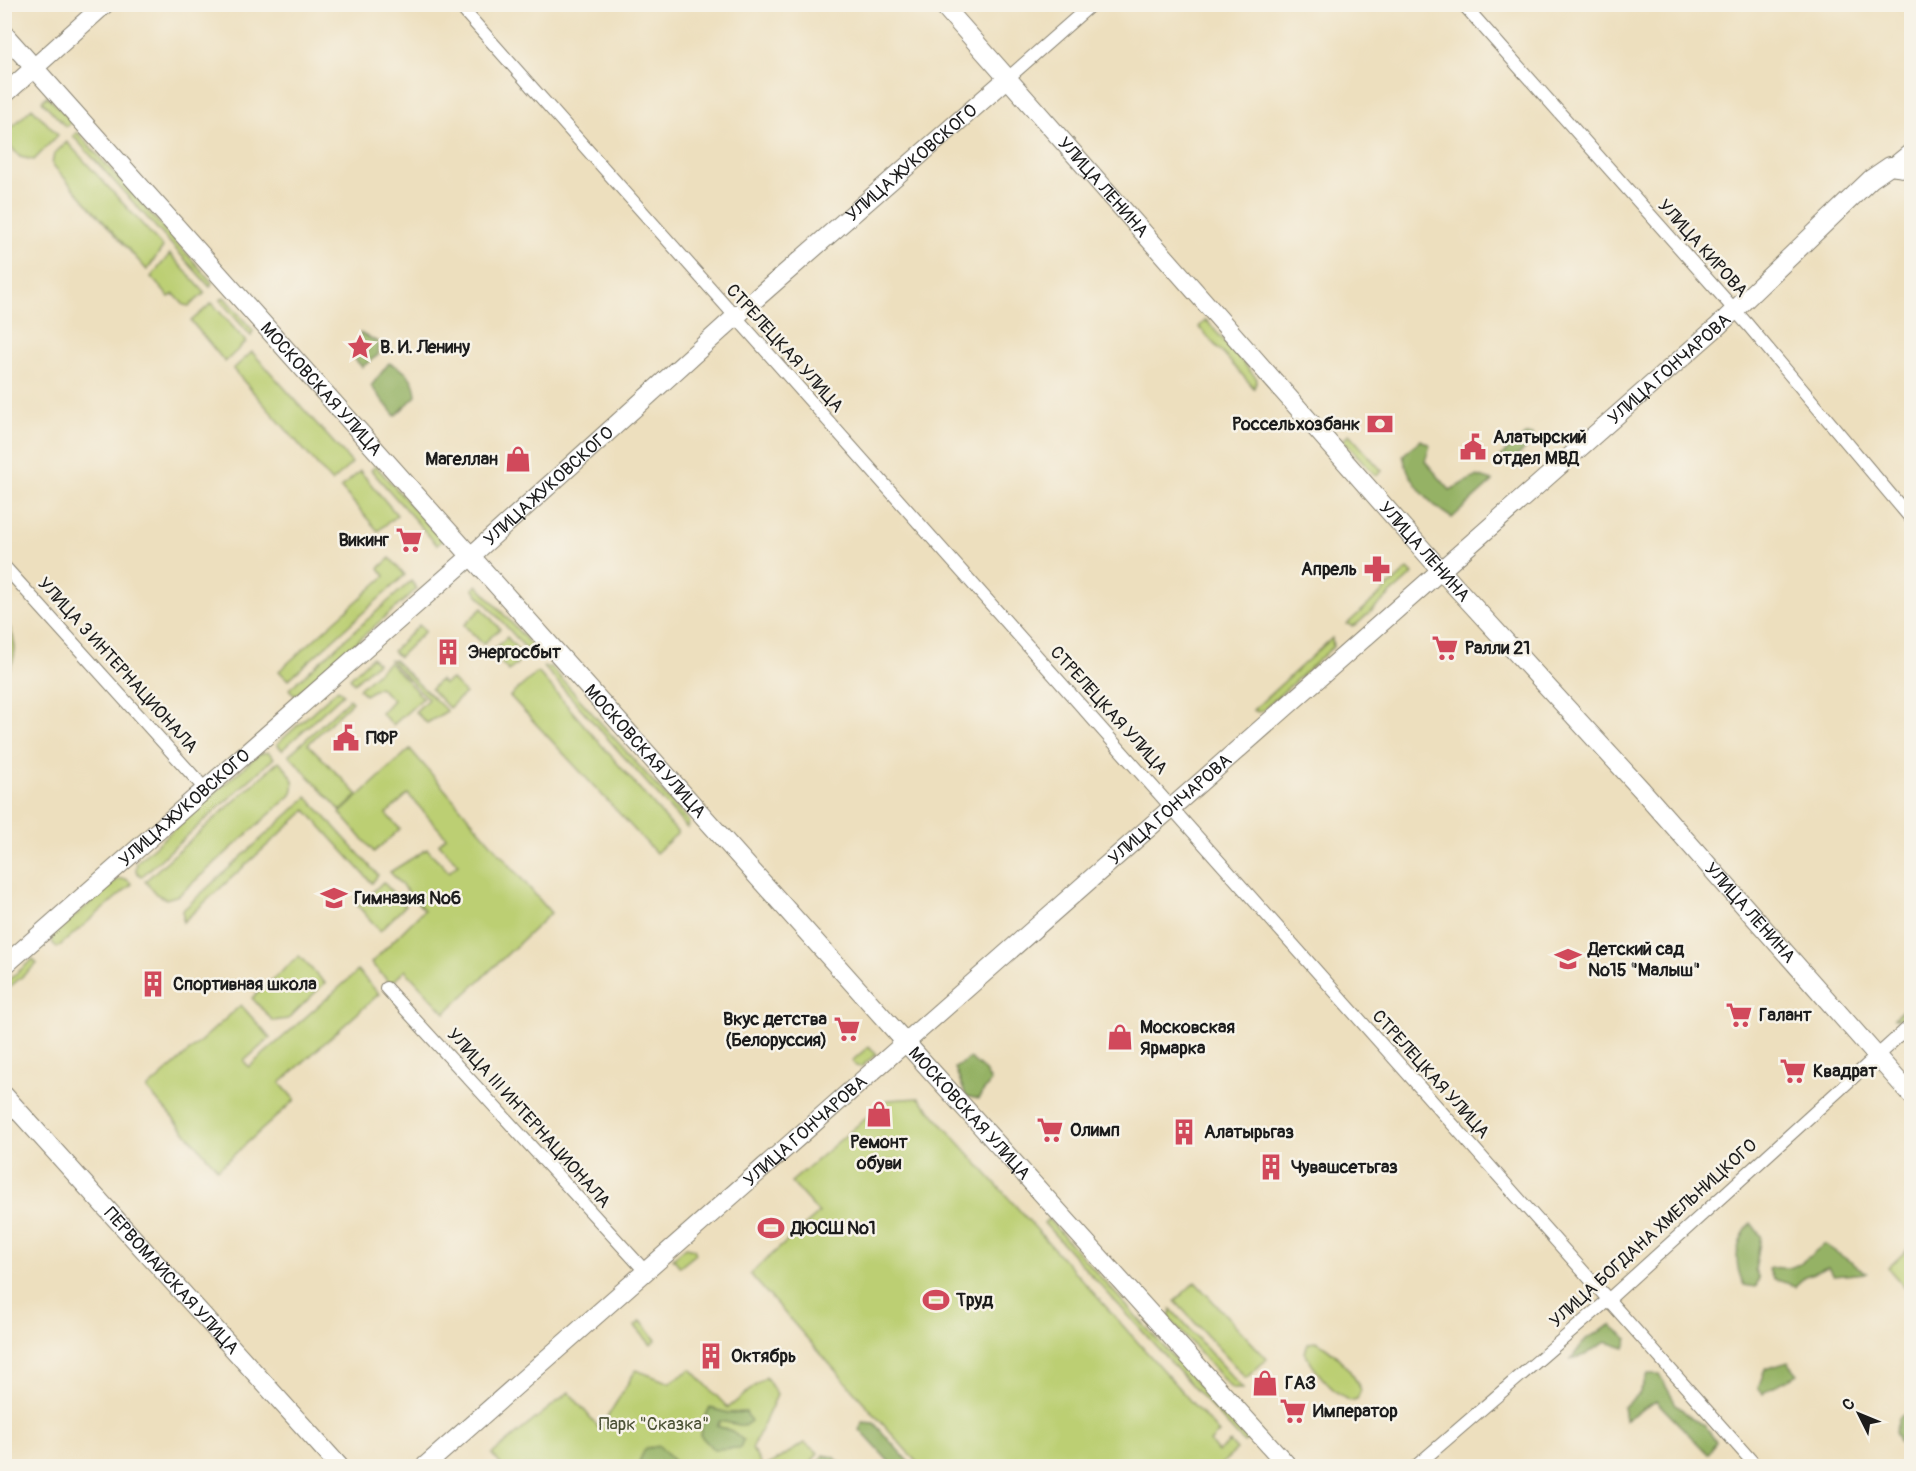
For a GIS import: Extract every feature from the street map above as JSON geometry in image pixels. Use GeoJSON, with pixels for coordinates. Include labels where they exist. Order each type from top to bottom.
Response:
{"type":"FeatureCollection","features":[{"type":"Feature","properties":{"kind":"street"},"geometry":{"type":"LineString","coordinates":[[4,95],[105,4]]}},
{"type":"Feature","properties":{"kind":"street","name":"СТРЕЛЕЦКАЯ УЛИЦА"},"geometry":{"type":"LineString","coordinates":[[458,4],[734,318],[1756,1467]]}},
{"type":"Feature","properties":{"kind":"street","name":"УЛИЦА ЛЕНИНА"},"geometry":{"type":"LineString","coordinates":[[942,4],[1441,569],[1641,789],[1911,1096]]}},
{"type":"Feature","properties":{"kind":"street","name":"УЛИЦА ЖУКОВСКОГО"},"geometry":{"type":"LineString","coordinates":[[4,966],[471,556],[734,318],[1092,4]]}},
{"type":"Feature","properties":{"kind":"street","name":"УЛИЦА КИРОВА"},"geometry":{"type":"LineString","coordinates":[[1463,4],[1735,310],[1911,520]]}},
{"type":"Feature","properties":{"kind":"street","name":"МОСКОВСКАЯ УЛИЦА"},"geometry":{"type":"LineString","coordinates":[[4,33],[1288,1467]]}},
{"type":"Feature","properties":{"kind":"street","name":"УЛИЦА ГОНЧАРОВА"},"geometry":{"type":"LineString","coordinates":[[425,1467],[645,1271],[907,1044],[1735,310],[1871,179],[1911,148]]}},
{"type":"Feature","properties":{"kind":"street"},"geometry":{"type":"LineString","coordinates":[[1890,166],[1911,169]]}},
{"type":"Feature","properties":{"kind":"street","name":"УЛИЦА 3 ИНТЕРНАЦИОНАЛА"},"geometry":{"type":"LineString","coordinates":[[4,566],[205,789]]}},
{"type":"Feature","properties":{"kind":"street","name":"УЛИЦА III ИНТЕРНАЦИОНАЛА"},"geometry":{"type":"LineString","coordinates":[[386,988],[645,1271]]}},
{"type":"Feature","properties":{"kind":"street","name":"УЛИЦА БОГДАНА ХМЕЛЬНИЦКОГО"},"geometry":{"type":"LineString","coordinates":[[1416,1467],[1608,1299],[1911,1024]]}},
{"type":"Feature","properties":{"kind":"street","name":"ПЕРВОМАЙСКАЯ УЛИЦА"},"geometry":{"type":"LineString","coordinates":[[4,1095],[339,1467]]}},
{"type":"Feature","properties":{"kind":"green space"},"geometry":{"type":"Polygon","coordinates":[[[47,96],[69,118],[70,124],[66,127],[42,101],[47,96]]]}},
{"type":"Feature","properties":{"kind":"green space"},"geometry":{"type":"Polygon","coordinates":[[[32,108],[58,135],[34,160],[20,157],[4,139],[5,134],[32,108]]]}},
{"type":"Feature","properties":{"kind":"green space"},"geometry":{"type":"Polygon","coordinates":[[[77,132],[212,282],[210,287],[73,136],[77,132]]]}},
{"type":"Feature","properties":{"kind":"green space"},"geometry":{"type":"Polygon","coordinates":[[[67,142],[163,247],[147,270],[52,164],[54,154],[67,142]]]}},
{"type":"Feature","properties":{"kind":"green space"},"geometry":{"type":"Polygon","coordinates":[[[170,254],[205,293],[189,306],[184,305],[174,294],[169,297],[151,277],[170,254]]]}},
{"type":"Feature","properties":{"kind":"green space"},"geometry":{"type":"Polygon","coordinates":[[[224,297],[253,331],[251,336],[220,300],[224,297]]]}},
{"type":"Feature","properties":{"kind":"green space"},"geometry":{"type":"Polygon","coordinates":[[[212,303],[246,342],[225,362],[191,321],[212,303]]]}},
{"type":"Feature","properties":{"kind":"green space"},"geometry":{"type":"Polygon","coordinates":[[[1206,320],[1257,379],[1254,388],[1199,327],[1206,320]]]}},
{"type":"Feature","properties":{"kind":"green space"},"geometry":{"type":"Polygon","coordinates":[[[360,333],[380,343],[378,355],[362,367],[354,358],[360,333]]]}},
{"type":"Feature","properties":{"kind":"green space"},"geometry":{"type":"Polygon","coordinates":[[[252,352],[352,463],[332,482],[233,369],[252,352]]]}},
{"type":"Feature","properties":{"kind":"green space"},"geometry":{"type":"Polygon","coordinates":[[[389,363],[412,379],[416,396],[395,416],[371,386],[389,363]]]}},
{"type":"Feature","properties":{"kind":"green space"},"geometry":{"type":"Polygon","coordinates":[[[1349,434],[1382,471],[1376,476],[1343,440],[1349,434]]]}},
{"type":"Feature","properties":{"kind":"green space"},"geometry":{"type":"Polygon","coordinates":[[[1525,435],[1532,435],[1535,442],[1504,466],[1501,456],[1525,435]]]}},
{"type":"Feature","properties":{"kind":"green space"},"geometry":{"type":"Polygon","coordinates":[[[1421,440],[1430,445],[1425,461],[1450,490],[1477,476],[1493,481],[1452,518],[1421,491],[1405,464],[1403,455],[1421,440]]]}},
{"type":"Feature","properties":{"kind":"green space"},"geometry":{"type":"Polygon","coordinates":[[[376,466],[442,541],[437,545],[371,470],[376,466]]]}},
{"type":"Feature","properties":{"kind":"green space"},"geometry":{"type":"Polygon","coordinates":[[[360,471],[397,515],[378,531],[341,488],[360,471]]]}},
{"type":"Feature","properties":{"kind":"green space"},"geometry":{"type":"Polygon","coordinates":[[[390,558],[405,575],[288,680],[279,671],[385,576],[379,568],[390,558]]]}},
{"type":"Feature","properties":{"kind":"green space"},"geometry":{"type":"Polygon","coordinates":[[[1408,569],[1413,574],[1357,624],[1352,626],[1347,624],[1408,569]]]}},
{"type":"Feature","properties":{"kind":"green space"},"geometry":{"type":"Polygon","coordinates":[[[411,581],[417,589],[295,696],[289,689],[411,581]]]}},
{"type":"Feature","properties":{"kind":"green space"},"geometry":{"type":"Polygon","coordinates":[[[477,585],[535,649],[530,653],[473,589],[477,585]]]}},
{"type":"Feature","properties":{"kind":"green space"},"geometry":{"type":"Polygon","coordinates":[[[482,608],[500,629],[483,644],[464,625],[482,608]]]}},
{"type":"Feature","properties":{"kind":"green space"},"geometry":{"type":"Polygon","coordinates":[[[4,615],[15,645],[13,660],[5,675],[4,615]]]}},
{"type":"Feature","properties":{"kind":"green space"},"geometry":{"type":"Polygon","coordinates":[[[419,625],[425,631],[399,657],[393,651],[419,625]]]}},
{"type":"Feature","properties":{"kind":"green space"},"geometry":{"type":"Polygon","coordinates":[[[507,637],[524,657],[509,671],[491,652],[507,637]]]}},
{"type":"Feature","properties":{"kind":"green space"},"geometry":{"type":"Polygon","coordinates":[[[1332,638],[1333,647],[1263,710],[1258,712],[1253,710],[1332,638]]]}},
{"type":"Feature","properties":{"kind":"green space"},"geometry":{"type":"Polygon","coordinates":[[[372,657],[377,663],[354,683],[350,678],[372,657]]]}},
{"type":"Feature","properties":{"kind":"green space"},"geometry":{"type":"Polygon","coordinates":[[[390,660],[394,660],[447,711],[427,723],[415,712],[428,699],[390,660]]]}},
{"type":"Feature","properties":{"kind":"green space"},"geometry":{"type":"Polygon","coordinates":[[[389,662],[423,698],[393,725],[381,713],[393,700],[379,687],[365,695],[359,689],[389,662]]]}},
{"type":"Feature","properties":{"kind":"green space"},"geometry":{"type":"Polygon","coordinates":[[[544,667],[551,667],[689,822],[687,828],[544,667]]]}},
{"type":"Feature","properties":{"kind":"green space"},"geometry":{"type":"Polygon","coordinates":[[[538,672],[678,833],[656,853],[510,696],[538,672]]]}},
{"type":"Feature","properties":{"kind":"green space"},"geometry":{"type":"Polygon","coordinates":[[[451,679],[465,693],[449,708],[431,689],[440,680],[444,684],[451,679]]]}},
{"type":"Feature","properties":{"kind":"green space"},"geometry":{"type":"Polygon","coordinates":[[[338,689],[343,694],[282,750],[277,744],[338,689]]]}},
{"type":"Feature","properties":{"kind":"green space"},"geometry":{"type":"Polygon","coordinates":[[[349,699],[352,702],[308,744],[358,795],[341,811],[289,755],[349,699]]]}},
{"type":"Feature","properties":{"kind":"green space"},"geometry":{"type":"Polygon","coordinates":[[[410,749],[551,913],[445,1013],[405,970],[391,984],[371,963],[424,910],[390,872],[427,849],[449,872],[458,864],[439,844],[446,837],[408,794],[386,814],[400,829],[374,852],[340,813],[410,749]]]}},
{"type":"Feature","properties":{"kind":"green space"},"geometry":{"type":"Polygon","coordinates":[[[268,752],[274,758],[141,877],[136,871],[137,862],[259,754],[268,752]]]}},
{"type":"Feature","properties":{"kind":"green space"},"geometry":{"type":"Polygon","coordinates":[[[279,761],[293,781],[291,795],[179,895],[166,899],[156,894],[145,881],[279,761]]]}},
{"type":"Feature","properties":{"kind":"green space"},"geometry":{"type":"Polygon","coordinates":[[[307,797],[378,875],[372,883],[306,810],[183,922],[183,910],[307,797]]]}},
{"type":"Feature","properties":{"kind":"green space"},"geometry":{"type":"Polygon","coordinates":[[[118,879],[126,879],[132,884],[57,948],[52,942],[52,936],[118,879]]]}},
{"type":"Feature","properties":{"kind":"green space"},"geometry":{"type":"Polygon","coordinates":[[[383,882],[405,906],[380,931],[358,906],[383,882]]]}},
{"type":"Feature","properties":{"kind":"green space"},"geometry":{"type":"Polygon","coordinates":[[[299,956],[325,983],[288,1019],[273,1021],[252,998],[299,956]]]}},
{"type":"Feature","properties":{"kind":"green space"},"geometry":{"type":"Polygon","coordinates":[[[33,959],[37,964],[5,991],[5,983],[33,959]]]}},
{"type":"Feature","properties":{"kind":"green space"},"geometry":{"type":"Polygon","coordinates":[[[358,971],[379,994],[280,1083],[295,1100],[218,1169],[147,1089],[241,1005],[270,1038],[244,1061],[249,1067],[358,971]]]}},
{"type":"Feature","properties":{"kind":"green space"},"geometry":{"type":"Polygon","coordinates":[[[1911,1002],[1911,1013],[1904,1019],[1894,1018],[1911,1002]]]}},
{"type":"Feature","properties":{"kind":"green space"},"geometry":{"type":"Polygon","coordinates":[[[869,1046],[876,1054],[861,1067],[856,1066],[852,1061],[869,1046]]]}},
{"type":"Feature","properties":{"kind":"green space"},"geometry":{"type":"Polygon","coordinates":[[[970,1058],[984,1070],[991,1081],[978,1099],[966,1096],[955,1068],[970,1058]]]}},
{"type":"Feature","properties":{"kind":"green space","name":"Труд"},"geometry":{"type":"Polygon","coordinates":[[[919,1098],[1219,1433],[1210,1442],[1218,1452],[1230,1442],[1237,1450],[1219,1466],[920,1466],[750,1274],[819,1213],[791,1182],[887,1100],[919,1098]]]}},
{"type":"Feature","properties":{"kind":"green space"},"geometry":{"type":"Polygon","coordinates":[[[1048,1219],[1248,1440],[1244,1443],[1044,1223],[1048,1219]]]}},
{"type":"Feature","properties":{"kind":"green space"},"geometry":{"type":"Polygon","coordinates":[[[1751,1223],[1761,1236],[1755,1270],[1759,1278],[1756,1287],[1744,1285],[1737,1261],[1739,1245],[1751,1223]]]}},
{"type":"Feature","properties":{"kind":"green space"},"geometry":{"type":"Polygon","coordinates":[[[1824,1244],[1867,1273],[1834,1276],[1828,1267],[1806,1276],[1795,1286],[1774,1279],[1768,1269],[1789,1268],[1796,1265],[1824,1244]]]}},
{"type":"Feature","properties":{"kind":"green space"},"geometry":{"type":"Polygon","coordinates":[[[1911,1246],[1911,1295],[1888,1268],[1911,1246]]]}},
{"type":"Feature","properties":{"kind":"green space"},"geometry":{"type":"Polygon","coordinates":[[[686,1247],[694,1249],[696,1254],[680,1267],[673,1258],[686,1247]]]}},
{"type":"Feature","properties":{"kind":"green space"},"geometry":{"type":"Polygon","coordinates":[[[1195,1282],[1267,1359],[1246,1378],[1175,1301],[1195,1282]]]}},
{"type":"Feature","properties":{"kind":"green space"},"geometry":{"type":"Polygon","coordinates":[[[1171,1309],[1243,1389],[1232,1389],[1169,1318],[1171,1309]]]}},
{"type":"Feature","properties":{"kind":"green space"},"geometry":{"type":"Polygon","coordinates":[[[641,1321],[656,1340],[651,1345],[635,1326],[641,1321]]]}},
{"type":"Feature","properties":{"kind":"green space"},"geometry":{"type":"Polygon","coordinates":[[[1611,1325],[1628,1339],[1625,1348],[1606,1342],[1585,1355],[1571,1359],[1586,1339],[1611,1325]]]}},
{"type":"Feature","properties":{"kind":"green space"},"geometry":{"type":"Polygon","coordinates":[[[1316,1341],[1336,1356],[1353,1376],[1361,1390],[1357,1399],[1349,1401],[1343,1397],[1313,1366],[1305,1352],[1308,1344],[1316,1341]]]}},
{"type":"Feature","properties":{"kind":"green space"},"geometry":{"type":"Polygon","coordinates":[[[1788,1362],[1798,1374],[1763,1394],[1758,1388],[1765,1369],[1788,1362]]]}},
{"type":"Feature","properties":{"kind":"green space","name":"Парк \"Сказка\""},"geometry":{"type":"Polygon","coordinates":[[[691,1369],[728,1408],[766,1377],[777,1395],[752,1449],[762,1466],[502,1466],[492,1454],[569,1392],[600,1429],[636,1370],[670,1383],[691,1369]]]}},
{"type":"Feature","properties":{"kind":"green space"},"geometry":{"type":"Polygon","coordinates":[[[1648,1374],[1659,1374],[1676,1404],[1692,1419],[1705,1425],[1716,1442],[1708,1454],[1656,1401],[1625,1420],[1623,1407],[1639,1394],[1648,1374]]]}},
{"type":"Feature","properties":{"kind":"green space"},"geometry":{"type":"Polygon","coordinates":[[[710,1408],[728,1413],[746,1412],[751,1421],[744,1426],[720,1421],[717,1426],[732,1431],[743,1440],[740,1448],[713,1449],[700,1435],[704,1417],[710,1408]]]}},
{"type":"Feature","properties":{"kind":"green space"},"geometry":{"type":"Polygon","coordinates":[[[1911,1410],[1912,1449],[1899,1442],[1895,1432],[1899,1418],[1911,1410]]]}},
{"type":"Feature","properties":{"kind":"green space"},"geometry":{"type":"Polygon","coordinates":[[[862,1422],[874,1423],[912,1466],[893,1466],[860,1430],[862,1422]]]}},
{"type":"Feature","properties":{"kind":"green space"},"geometry":{"type":"Polygon","coordinates":[[[805,1443],[818,1453],[809,1466],[766,1466],[805,1443]]]}},
{"type":"Feature","properties":{"kind":"green space"},"geometry":{"type":"Polygon","coordinates":[[[659,1446],[679,1466],[637,1466],[645,1449],[659,1446]]]}},
{"type":"Feature","properties":{"kind":"green space"},"geometry":{"type":"Polygon","coordinates":[[[823,1455],[834,1457],[843,1466],[816,1466],[823,1455]]]}},
{"type":"Feature","properties":{"kind":"place","name":"В. И. Ленину"},"geometry":{"type":"Point","coordinates":[360,347]}},
{"type":"Feature","properties":{"kind":"place","name":"Россельхозбанк"},"geometry":{"type":"Point","coordinates":[1380,424]}},
{"type":"Feature","properties":{"kind":"place","name":"Алатырский отдел МВД"},"geometry":{"type":"Point","coordinates":[1473,447]}},
{"type":"Feature","properties":{"kind":"place","name":"Магеллан"},"geometry":{"type":"Point","coordinates":[518,459]}},
{"type":"Feature","properties":{"kind":"place","name":"Викинг"},"geometry":{"type":"Point","coordinates":[409,540]}},
{"type":"Feature","properties":{"kind":"place","name":"Апрель"},"geometry":{"type":"Point","coordinates":[1377,569]}},
{"type":"Feature","properties":{"kind":"place","name":"Ралли 21"},"geometry":{"type":"Point","coordinates":[1445,648]}},
{"type":"Feature","properties":{"kind":"place","name":"Энергосбыт"},"geometry":{"type":"Point","coordinates":[448,652]}},
{"type":"Feature","properties":{"kind":"place","name":"ПФР"},"geometry":{"type":"Point","coordinates":[346,738]}},
{"type":"Feature","properties":{"kind":"place","name":"Гимназия №6"},"geometry":{"type":"Point","coordinates":[334,898]}},
{"type":"Feature","properties":{"kind":"place","name":"Детский сад №15 \"Малыш\""},"geometry":{"type":"Point","coordinates":[1568,959]}},
{"type":"Feature","properties":{"kind":"place","name":"Спортивная школа"},"geometry":{"type":"Point","coordinates":[153,984]}},
{"type":"Feature","properties":{"kind":"place","name":"Галант"},"geometry":{"type":"Point","coordinates":[1739,1015]}},
{"type":"Feature","properties":{"kind":"place","name":"Вкус детства (Белоруссия)"},"geometry":{"type":"Point","coordinates":[847,1029]}},
{"type":"Feature","properties":{"kind":"place","name":"Московская Ярмарка"},"geometry":{"type":"Point","coordinates":[1120,1037]}},
{"type":"Feature","properties":{"kind":"place","name":"Квадрат"},"geometry":{"type":"Point","coordinates":[1793,1071]}},
{"type":"Feature","properties":{"kind":"place","name":"Ремонт обуви"},"geometry":{"type":"Point","coordinates":[879,1114]}},
{"type":"Feature","properties":{"kind":"place","name":"Олимп"},"geometry":{"type":"Point","coordinates":[1050,1130]}},
{"type":"Feature","properties":{"kind":"place","name":"Алатырьгаз"},"geometry":{"type":"Point","coordinates":[1184,1132]}},
{"type":"Feature","properties":{"kind":"place","name":"Чувашсетьгаз"},"geometry":{"type":"Point","coordinates":[1271,1167]}},
{"type":"Feature","properties":{"kind":"place","name":"ДЮСШ №1"},"geometry":{"type":"Point","coordinates":[771,1228]}},
{"type":"Feature","properties":{"kind":"place","name":"Труд"},"geometry":{"type":"Point","coordinates":[936,1300]}},
{"type":"Feature","properties":{"kind":"place","name":"Октябрь"},"geometry":{"type":"Point","coordinates":[711,1356]}},
{"type":"Feature","properties":{"kind":"place","name":"ГАЗ"},"geometry":{"type":"Point","coordinates":[1265,1383]}},
{"type":"Feature","properties":{"kind":"place","name":"Император"},"geometry":{"type":"Point","coordinates":[1293,1411]}}]}
